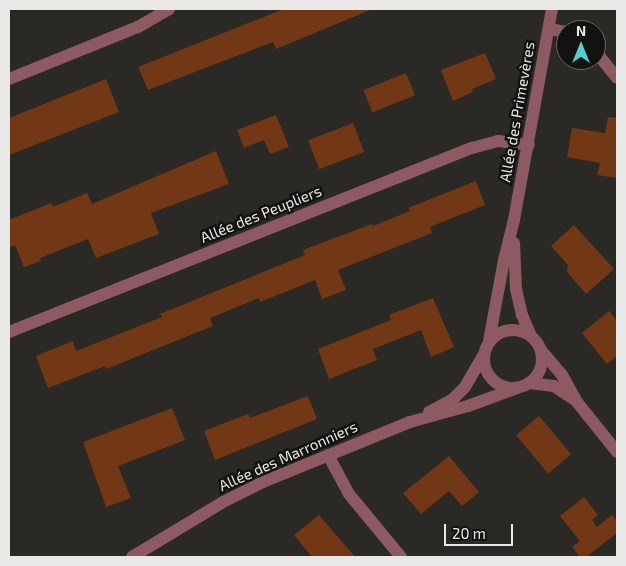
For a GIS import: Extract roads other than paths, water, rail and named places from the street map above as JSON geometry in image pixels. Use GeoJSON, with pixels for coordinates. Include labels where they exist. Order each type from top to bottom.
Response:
{"type":"FeatureCollection","features":[{"type":"Feature","properties":{"kind":"street"},"geometry":{"type":"LineString","coordinates":[[9,78],[138,27],[169,9]]}},
{"type":"Feature","properties":{"kind":"street","name":"Allée des Primevères"},"geometry":{"type":"LineString","coordinates":[[489,341],[529,145],[552,9]]}},
{"type":"Feature","properties":{"kind":"street"},"geometry":{"type":"LineString","coordinates":[[549,29],[556,30]]}},
{"type":"Feature","properties":{"kind":"street"},"geometry":{"type":"LineString","coordinates":[[606,64],[617,78]]}},
{"type":"Feature","properties":{"kind":"street","name":"Allée des Peupliers"},"geometry":{"type":"LineString","coordinates":[[9,332],[472,148],[498,141],[529,145]]}},
{"type":"Feature","properties":{"kind":"street","name":"Allée des Primevères"},"geometry":{"type":"LineString","coordinates":[[514,220],[516,289],[522,315],[532,336]]}},
{"type":"Feature","properties":{"kind":"street"},"geometry":{"type":"LineString","coordinates":[[577,402],[554,386],[502,386],[492,379],[486,370],[484,355],[489,341],[498,333],[509,330],[521,330],[532,336],[559,371],[577,402],[617,452]]}},
{"type":"Feature","properties":{"kind":"street"},"geometry":{"type":"LineString","coordinates":[[523,386],[540,369],[541,350]]}},
{"type":"Feature","properties":{"kind":"street","name":"Allée des Marronniers"},"geometry":{"type":"LineString","coordinates":[[410,422],[459,393],[471,379],[484,355]]}},
{"type":"Feature","properties":{"kind":"street","name":"Allée des Marronniers"},"geometry":{"type":"LineString","coordinates":[[132,557],[236,495],[410,422],[463,408],[523,386]]}},
{"type":"Feature","properties":{"kind":"street"},"geometry":{"type":"LineString","coordinates":[[328,455],[349,494],[401,557]]}}]}
